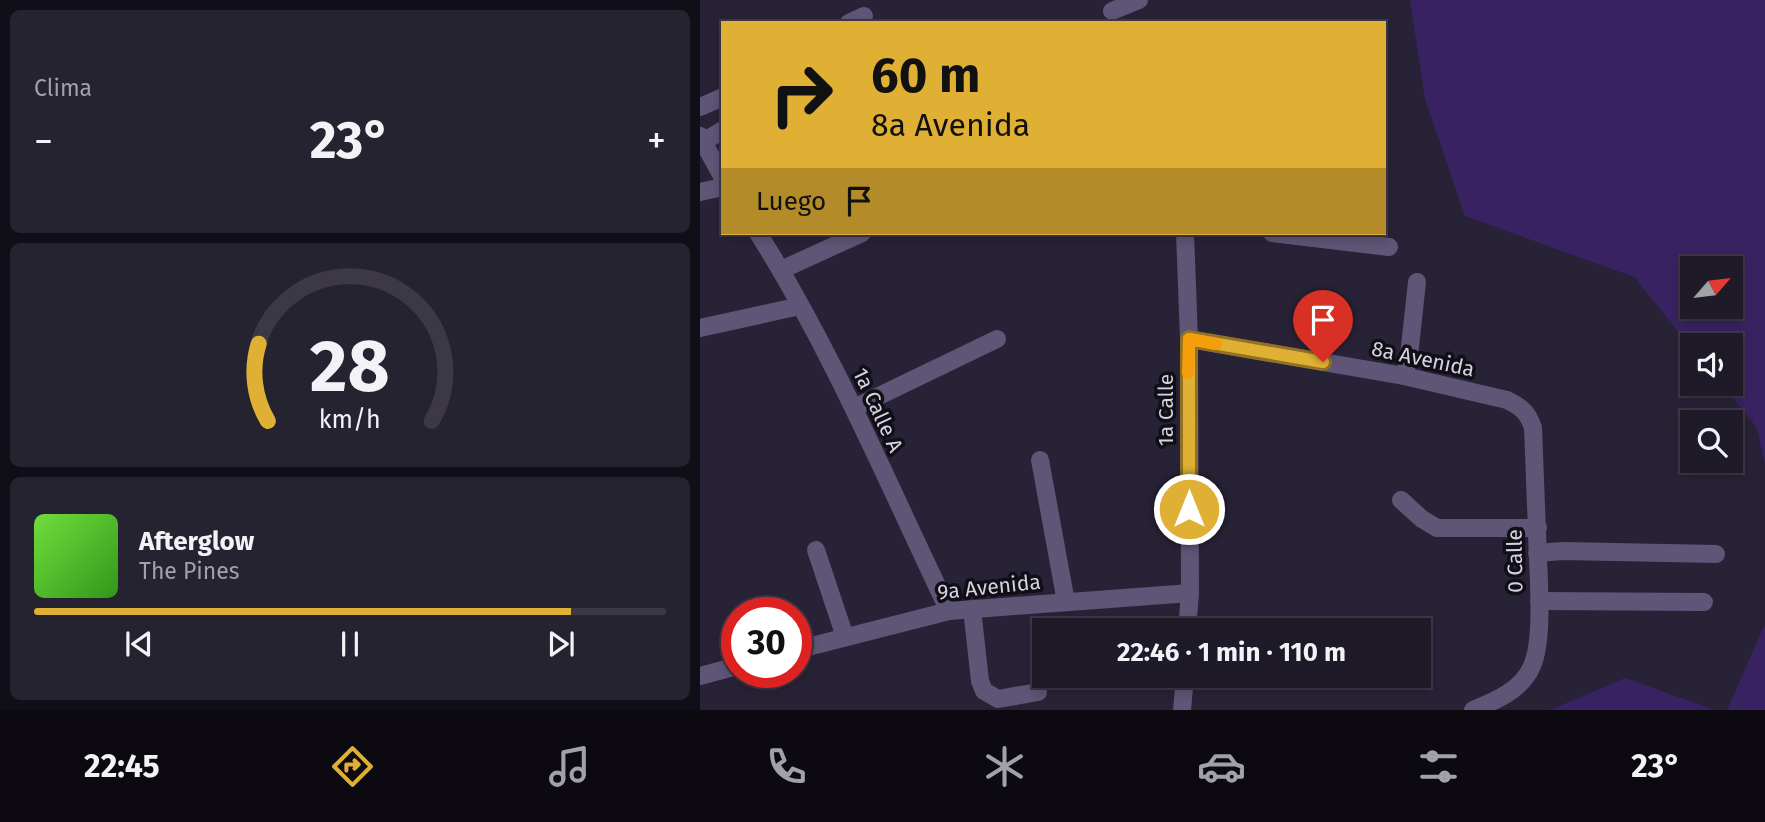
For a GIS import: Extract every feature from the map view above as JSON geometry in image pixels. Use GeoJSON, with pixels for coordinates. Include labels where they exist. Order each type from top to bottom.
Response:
{"type":"FeatureCollection","features":[{"type":"Feature","properties":{"kind":"street"},"geometry":{"type":"LineString","coordinates":[[1112,11],[1139,0]]}},
{"type":"Feature","properties":{"kind":"street"},"geometry":{"type":"LineString","coordinates":[[700,107],[721,98]]}},
{"type":"Feature","properties":{"kind":"street"},"geometry":{"type":"LineString","coordinates":[[715,171],[702,139],[721,131]]}},
{"type":"Feature","properties":{"kind":"street"},"geometry":{"type":"LineString","coordinates":[[700,192],[721,187]]}},
{"type":"Feature","properties":{"kind":"street","name":"1a Calle A"},"geometry":{"type":"LineString","coordinates":[[759,235],[781,270],[854,408],[949,611]]}},
{"type":"Feature","properties":{"kind":"street"},"geometry":{"type":"LineString","coordinates":[[781,270],[858,235]]}},
{"type":"Feature","properties":{"kind":"street","name":"1a Calle"},"geometry":{"type":"LineString","coordinates":[[1185,235],[1189,339],[1189,618]]}},
{"type":"Feature","properties":{"kind":"street"},"geometry":{"type":"LineString","coordinates":[[1289,235],[1389,247]]}},
{"type":"Feature","properties":{"kind":"street"},"geometry":{"type":"LineString","coordinates":[[1404,376],[1409,356],[1417,282]]}},
{"type":"Feature","properties":{"kind":"street"},"geometry":{"type":"LineString","coordinates":[[700,328],[800,306]]}},
{"type":"Feature","properties":{"kind":"street","name":"8a Avenida"},"geometry":{"type":"LineString","coordinates":[[1189,339],[1404,376],[1507,400],[1521,407]]}},
{"type":"Feature","properties":{"kind":"street"},"geometry":{"type":"LineString","coordinates":[[854,408],[997,340]]}},
{"type":"Feature","properties":{"kind":"street","name":"0 Calle"},"geometry":{"type":"LineString","coordinates":[[1473,710],[1496,701],[1519,684],[1532,666],[1539,601],[1538,528],[1533,428],[1530,418],[1521,407]]}},
{"type":"Feature","properties":{"kind":"street"},"geometry":{"type":"LineString","coordinates":[[1040,460],[1066,603]]}},
{"type":"Feature","properties":{"kind":"street"},"geometry":{"type":"LineString","coordinates":[[1401,500],[1422,520],[1437,528],[1538,528]]}},
{"type":"Feature","properties":{"kind":"street"},"geometry":{"type":"LineString","coordinates":[[816,550],[845,637]]}},
{"type":"Feature","properties":{"kind":"street"},"geometry":{"type":"LineString","coordinates":[[1537,553],[1563,551],[1716,554]]}},
{"type":"Feature","properties":{"kind":"street","name":"9a Avenida"},"geometry":{"type":"LineString","coordinates":[[812,646],[949,611],[1190,593]]}},
{"type":"Feature","properties":{"kind":"street"},"geometry":{"type":"LineString","coordinates":[[1539,601],[1704,602]]}},
{"type":"Feature","properties":{"kind":"street"},"geometry":{"type":"LineString","coordinates":[[972,609],[980,681],[984,691],[998,699],[1038,692]]}},
{"type":"Feature","properties":{"kind":"street"},"geometry":{"type":"LineString","coordinates":[[701,672],[721,669]]}},
{"type":"Feature","properties":{"kind":"street"},"geometry":{"type":"LineString","coordinates":[[1182,710],[1184,688]]}},
{"type":"Feature","properties":{"kind":"shaded area"},"geometry":{"type":"Polygon","coordinates":[[[1410,0],[1765,0],[1765,464],[1757,428],[1731,396],[1743,396],[1743,333],[1680,333],[1634,277],[1465,216],[1425,99],[1410,0]]]}},
{"type":"Feature","properties":{"kind":"shaded area"},"geometry":{"type":"Polygon","coordinates":[[[1765,624],[1765,710],[1727,710],[1765,624]]]}},
{"type":"Feature","properties":{"kind":"shaded area"},"geometry":{"type":"Polygon","coordinates":[[[1625,678],[1715,710],[1550,710],[1625,678]]]}},
{"type":"Feature","properties":{"kind":"slow traffic"},"geometry":{"type":"LineString","coordinates":[[1188,373],[1189,339],[1216,344]]}},
{"type":"Feature","properties":{"kind":"route"},"geometry":{"type":"LineString","coordinates":[[1189,509],[1189,339],[1323,362]]}}]}
